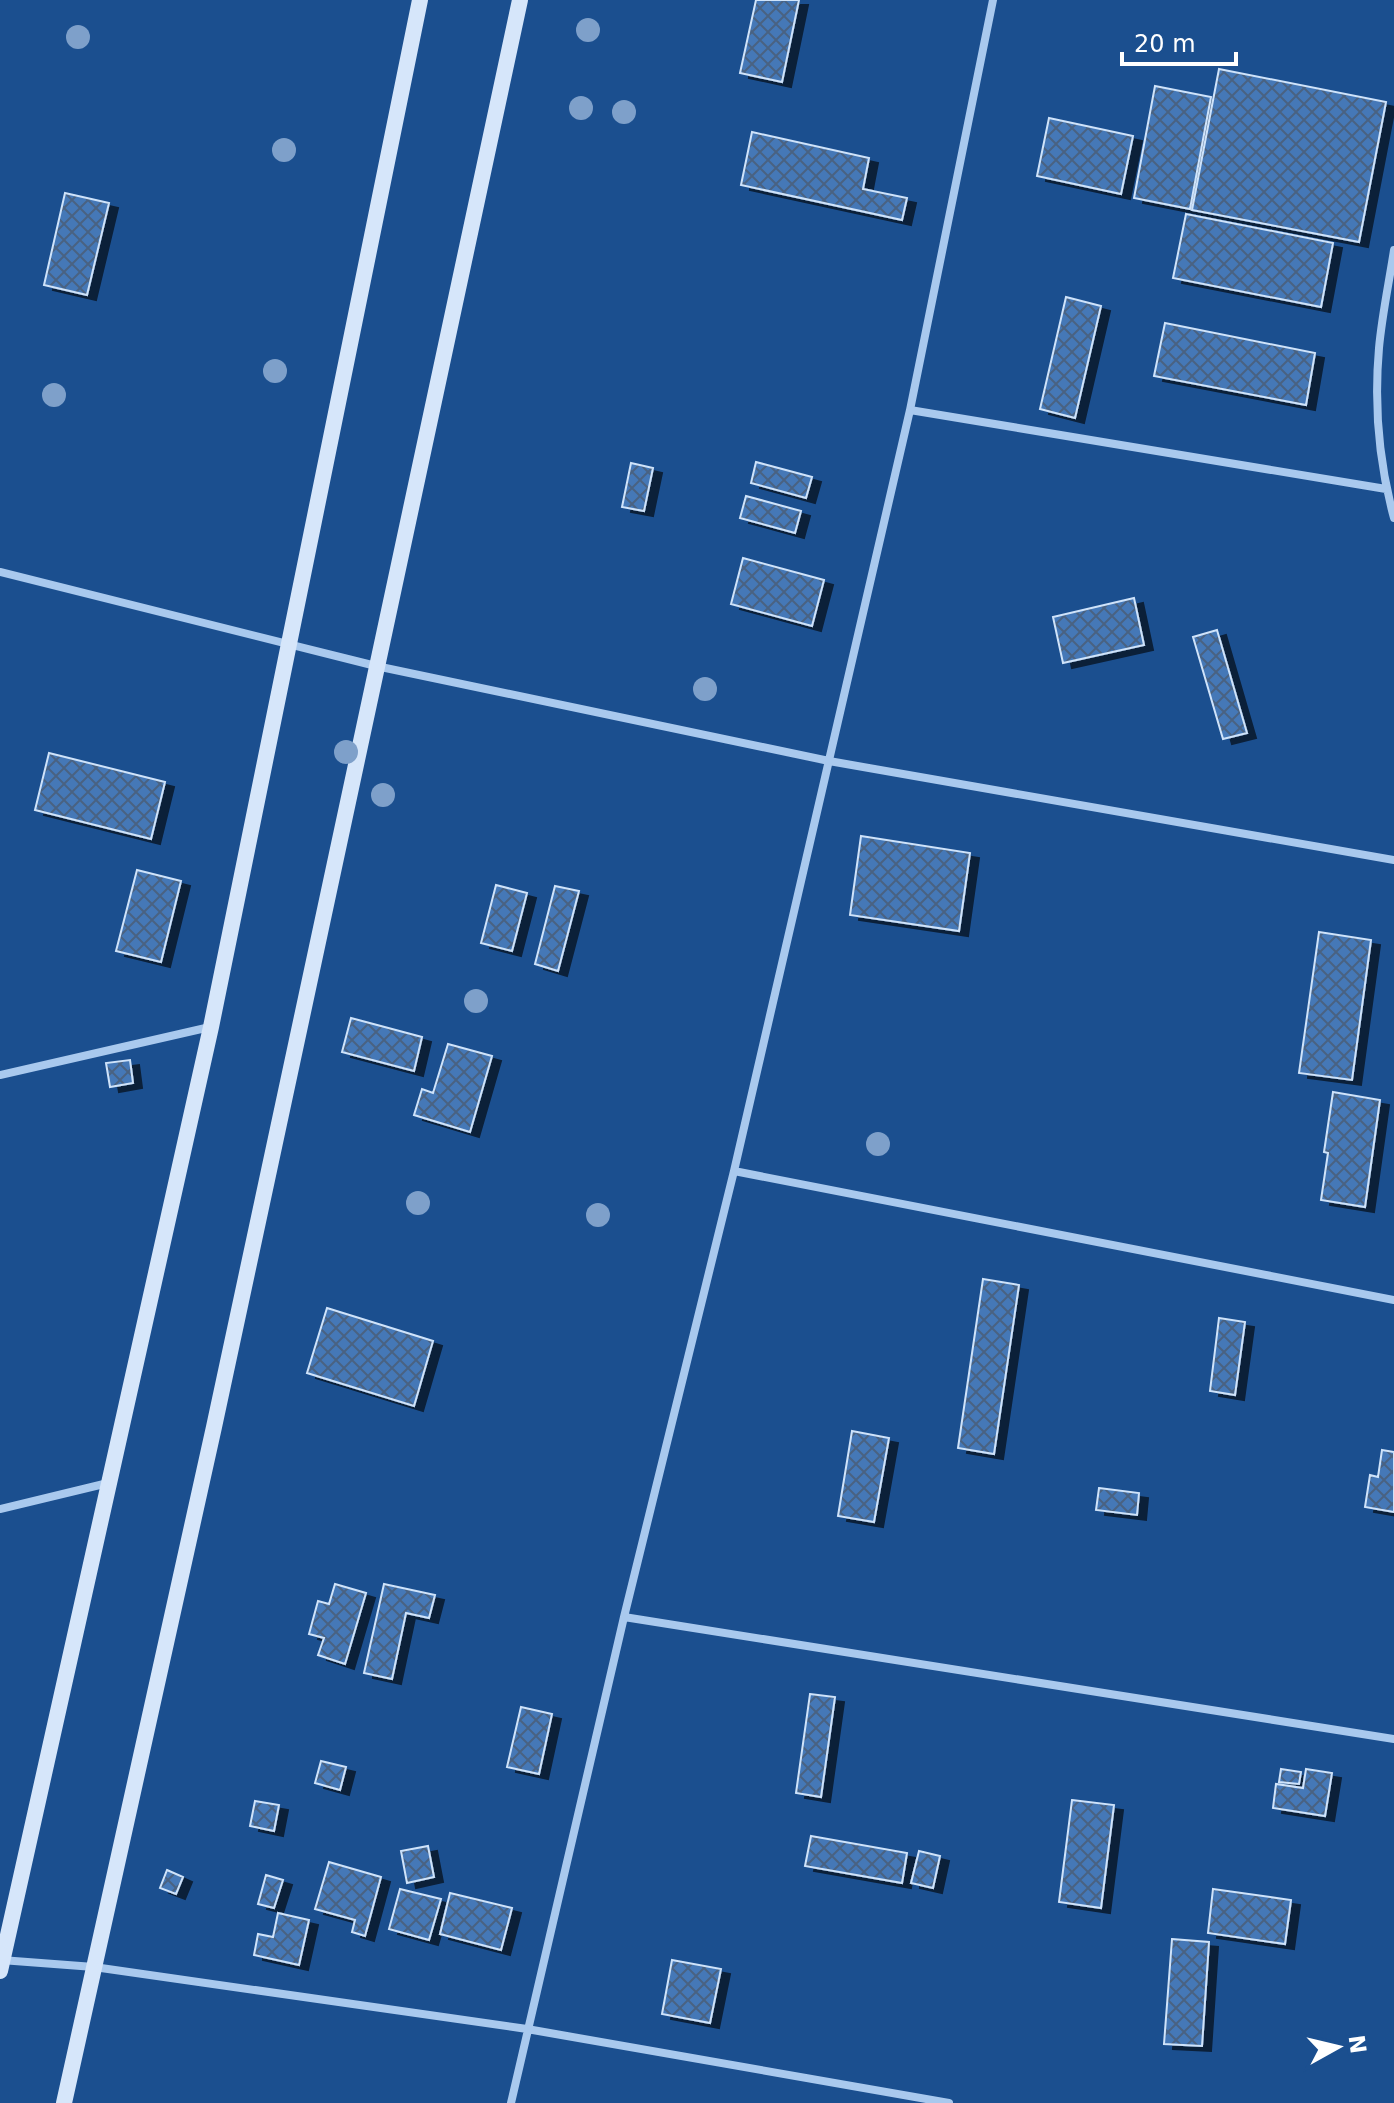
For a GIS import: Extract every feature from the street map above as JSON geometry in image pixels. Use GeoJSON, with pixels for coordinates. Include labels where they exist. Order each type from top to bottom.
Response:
{"type":"FeatureCollection","features":[{"type":"Feature","properties":{"kind":"main road"},"geometry":{"type":"LineString","coordinates":[[1,1964],[211,1027],[420,0]]}},
{"type":"Feature","properties":{"kind":"main road"},"geometry":{"type":"LineString","coordinates":[[64,2103],[214,1427],[520,0]]}},
{"type":"Feature","properties":{"kind":"street"},"geometry":{"type":"LineString","coordinates":[[511,2103],[624,1617],[734,1171],[910,410],[993,0]]}},
{"type":"Feature","properties":{"kind":"street"},"geometry":{"type":"LineString","coordinates":[[1394,250],[1379,348],[1377,422],[1386,489],[1394,518]]}},
{"type":"Feature","properties":{"kind":"street"},"geometry":{"type":"LineString","coordinates":[[910,410],[1386,489]]}},
{"type":"Feature","properties":{"kind":"street"},"geometry":{"type":"LineString","coordinates":[[0,572],[376,666],[829,761],[1394,860]]}},
{"type":"Feature","properties":{"kind":"street"},"geometry":{"type":"LineString","coordinates":[[0,1075],[211,1027]]}},
{"type":"Feature","properties":{"kind":"street"},"geometry":{"type":"LineString","coordinates":[[734,1171],[1394,1300]]}},
{"type":"Feature","properties":{"kind":"street"},"geometry":{"type":"LineString","coordinates":[[0,1509],[109,1483]]}},
{"type":"Feature","properties":{"kind":"street"},"geometry":{"type":"LineString","coordinates":[[624,1617],[1394,1739]]}},
{"type":"Feature","properties":{"kind":"street"},"geometry":{"type":"LineString","coordinates":[[1,1964],[94,1967],[527,2029],[949,2103]]}},
{"type":"Feature","properties":{"kind":"building"},"geometry":{"type":"Polygon","coordinates":[[[756,0],[799,0],[782,82],[740,73],[756,0]]]}},
{"type":"Feature","properties":{"kind":"building"},"geometry":{"type":"Polygon","coordinates":[[[1219,69],[1386,102],[1359,242],[1192,210],[1219,69]]]}},
{"type":"Feature","properties":{"kind":"building"},"geometry":{"type":"Polygon","coordinates":[[[1155,86],[1211,97],[1190,209],[1134,198],[1155,86]]]}},
{"type":"Feature","properties":{"kind":"building"},"geometry":{"type":"Polygon","coordinates":[[[1049,118],[1133,136],[1121,194],[1037,176],[1049,118]]]}},
{"type":"Feature","properties":{"kind":"building"},"geometry":{"type":"Polygon","coordinates":[[[752,132],[869,158],[863,189],[907,198],[902,220],[741,185],[752,132]]]}},
{"type":"Feature","properties":{"kind":"building"},"geometry":{"type":"Polygon","coordinates":[[[65,193],[109,203],[87,295],[44,285],[65,193]]]}},
{"type":"Feature","properties":{"kind":"building"},"geometry":{"type":"Polygon","coordinates":[[[1186,214],[1333,243],[1321,307],[1173,278],[1186,214]]]}},
{"type":"Feature","properties":{"kind":"building"},"geometry":{"type":"Polygon","coordinates":[[[1066,297],[1101,306],[1075,418],[1040,409],[1066,297]]]}},
{"type":"Feature","properties":{"kind":"building"},"geometry":{"type":"Polygon","coordinates":[[[1165,323],[1315,353],[1306,405],[1154,376],[1165,323]]]}},
{"type":"Feature","properties":{"kind":"building"},"geometry":{"type":"Polygon","coordinates":[[[756,462],[812,477],[806,498],[751,483],[756,462]]]}},
{"type":"Feature","properties":{"kind":"building"},"geometry":{"type":"Polygon","coordinates":[[[631,463],[653,468],[644,511],[622,507],[631,463]]]}},
{"type":"Feature","properties":{"kind":"building"},"geometry":{"type":"Polygon","coordinates":[[[746,496],[801,511],[795,533],[740,518],[746,496]]]}},
{"type":"Feature","properties":{"kind":"building"},"geometry":{"type":"Polygon","coordinates":[[[743,558],[824,580],[812,626],[731,604],[743,558]]]}},
{"type":"Feature","properties":{"kind":"building"},"geometry":{"type":"Polygon","coordinates":[[[1134,598],[1144,645],[1063,663],[1053,617],[1134,598]]]}},
{"type":"Feature","properties":{"kind":"building"},"geometry":{"type":"Polygon","coordinates":[[[1217,630],[1247,733],[1223,739],[1193,637],[1217,630]]]}},
{"type":"Feature","properties":{"kind":"building"},"geometry":{"type":"Polygon","coordinates":[[[49,753],[165,782],[151,839],[35,810],[49,753]]]}},
{"type":"Feature","properties":{"kind":"building"},"geometry":{"type":"Polygon","coordinates":[[[861,836],[970,853],[959,931],[850,915],[861,836]]]}},
{"type":"Feature","properties":{"kind":"building"},"geometry":{"type":"Polygon","coordinates":[[[137,870],[181,881],[161,962],[116,951],[137,870]]]}},
{"type":"Feature","properties":{"kind":"building"},"geometry":{"type":"Polygon","coordinates":[[[496,885],[527,893],[512,951],[481,943],[496,885]]]}},
{"type":"Feature","properties":{"kind":"building"},"geometry":{"type":"Polygon","coordinates":[[[555,886],[579,891],[558,971],[535,964],[555,886]]]}},
{"type":"Feature","properties":{"kind":"building"},"geometry":{"type":"Polygon","coordinates":[[[1319,932],[1371,940],[1352,1080],[1299,1073],[1319,932]]]}},
{"type":"Feature","properties":{"kind":"building"},"geometry":{"type":"Polygon","coordinates":[[[351,1018],[422,1037],[414,1071],[342,1052],[351,1018]]]}},
{"type":"Feature","properties":{"kind":"building"},"geometry":{"type":"Polygon","coordinates":[[[448,1044],[492,1056],[470,1132],[414,1115],[422,1089],[433,1093],[448,1044]]]}},
{"type":"Feature","properties":{"kind":"building"},"geometry":{"type":"Polygon","coordinates":[[[130,1060],[133,1083],[110,1087],[106,1063],[130,1060]]]}},
{"type":"Feature","properties":{"kind":"building"},"geometry":{"type":"Polygon","coordinates":[[[1333,1092],[1380,1100],[1365,1207],[1321,1200],[1333,1092]]]}},
{"type":"Feature","properties":{"kind":"building"},"geometry":{"type":"Polygon","coordinates":[[[983,1279],[1019,1285],[994,1454],[958,1448],[983,1279]]]}},
{"type":"Feature","properties":{"kind":"building"},"geometry":{"type":"Polygon","coordinates":[[[327,1308],[433,1341],[414,1406],[307,1373],[327,1308]]]}},
{"type":"Feature","properties":{"kind":"building"},"geometry":{"type":"Polygon","coordinates":[[[1219,1318],[1245,1322],[1235,1395],[1210,1391],[1219,1318]]]}},
{"type":"Feature","properties":{"kind":"building"},"geometry":{"type":"Polygon","coordinates":[[[852,1431],[889,1438],[874,1522],[838,1516],[852,1431]]]}},
{"type":"Feature","properties":{"kind":"building"},"geometry":{"type":"Polygon","coordinates":[[[1382,1450],[1394,1452],[1394,1512],[1365,1507],[1370,1475],[1378,1477],[1382,1450]]]}},
{"type":"Feature","properties":{"kind":"building"},"geometry":{"type":"Polygon","coordinates":[[[1099,1488],[1139,1493],[1137,1515],[1096,1510],[1099,1488]]]}},
{"type":"Feature","properties":{"kind":"building"},"geometry":{"type":"Polygon","coordinates":[[[335,1584],[366,1593],[345,1664],[318,1655],[324,1638],[309,1634],[318,1601],[329,1604],[335,1584]]]}},
{"type":"Feature","properties":{"kind":"building"},"geometry":{"type":"Polygon","coordinates":[[[384,1584],[435,1595],[429,1618],[406,1613],[392,1679],[364,1673],[384,1584]]]}},
{"type":"Feature","properties":{"kind":"building"},"geometry":{"type":"Polygon","coordinates":[[[810,1694],[835,1697],[821,1797],[796,1793],[810,1694]]]}},
{"type":"Feature","properties":{"kind":"building"},"geometry":{"type":"Polygon","coordinates":[[[521,1707],[552,1714],[539,1774],[507,1767],[521,1707]]]}},
{"type":"Feature","properties":{"kind":"building"},"geometry":{"type":"Polygon","coordinates":[[[321,1761],[346,1767],[340,1790],[315,1783],[321,1761]]]}},
{"type":"Feature","properties":{"kind":"building"},"geometry":{"type":"Polygon","coordinates":[[[1281,1769],[1301,1772],[1299,1784],[1279,1782],[1281,1769]]]}},
{"type":"Feature","properties":{"kind":"building"},"geometry":{"type":"Polygon","coordinates":[[[1306,1769],[1332,1773],[1325,1816],[1273,1808],[1276,1784],[1303,1788],[1306,1769]]]}},
{"type":"Feature","properties":{"kind":"building"},"geometry":{"type":"Polygon","coordinates":[[[1072,1800],[1114,1805],[1101,1908],[1059,1902],[1072,1800]]]}},
{"type":"Feature","properties":{"kind":"building"},"geometry":{"type":"Polygon","coordinates":[[[255,1801],[279,1805],[274,1831],[250,1826],[255,1801]]]}},
{"type":"Feature","properties":{"kind":"building"},"geometry":{"type":"Polygon","coordinates":[[[811,1836],[907,1853],[902,1883],[805,1866],[811,1836]]]}},
{"type":"Feature","properties":{"kind":"building"},"geometry":{"type":"Polygon","coordinates":[[[428,1846],[434,1877],[407,1883],[401,1851],[428,1846]]]}},
{"type":"Feature","properties":{"kind":"building"},"geometry":{"type":"Polygon","coordinates":[[[919,1851],[940,1856],[933,1888],[911,1883],[919,1851]]]}},
{"type":"Feature","properties":{"kind":"building"},"geometry":{"type":"Polygon","coordinates":[[[329,1862],[381,1877],[365,1936],[352,1932],[355,1920],[315,1909],[329,1862]]]}},
{"type":"Feature","properties":{"kind":"building"},"geometry":{"type":"Polygon","coordinates":[[[167,1870],[183,1877],[176,1894],[160,1888],[167,1870]]]}},
{"type":"Feature","properties":{"kind":"building"},"geometry":{"type":"Polygon","coordinates":[[[266,1875],[283,1880],[274,1908],[258,1904],[266,1875]]]}},
{"type":"Feature","properties":{"kind":"building"},"geometry":{"type":"Polygon","coordinates":[[[400,1889],[441,1899],[429,1940],[389,1929],[400,1889]]]}},
{"type":"Feature","properties":{"kind":"building"},"geometry":{"type":"Polygon","coordinates":[[[1213,1889],[1291,1900],[1285,1944],[1208,1933],[1213,1889]]]}},
{"type":"Feature","properties":{"kind":"building"},"geometry":{"type":"Polygon","coordinates":[[[450,1893],[512,1908],[501,1950],[440,1934],[450,1893]]]}},
{"type":"Feature","properties":{"kind":"building"},"geometry":{"type":"Polygon","coordinates":[[[278,1913],[309,1920],[299,1965],[254,1955],[258,1934],[273,1937],[278,1913]]]}},
{"type":"Feature","properties":{"kind":"building"},"geometry":{"type":"Polygon","coordinates":[[[1172,1939],[1209,1942],[1202,2046],[1164,2044],[1172,1939]]]}},
{"type":"Feature","properties":{"kind":"building"},"geometry":{"type":"Polygon","coordinates":[[[672,1960],[721,1969],[710,2023],[662,2014],[672,1960]]]}}]}
